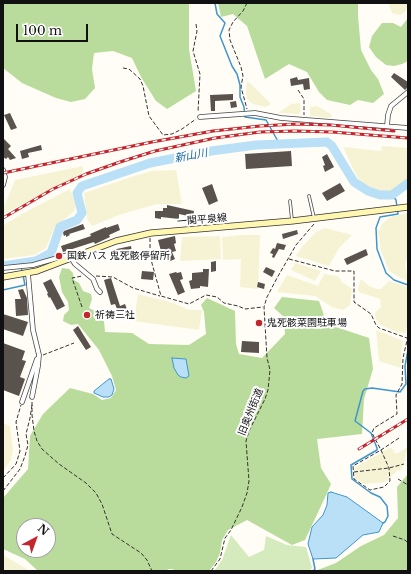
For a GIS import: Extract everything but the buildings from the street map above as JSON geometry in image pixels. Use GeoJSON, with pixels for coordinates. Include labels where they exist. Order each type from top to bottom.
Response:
{"type":"FeatureCollection","features":[{"type":"Feature","properties":{"kind":"main road","name":"一関平泉線"},"geometry":{"type":"LineString","coordinates":[[3,277],[28,274],[116,241],[151,233],[292,221],[408,207]]}},
{"type":"Feature","properties":{"kind":"street"},"geometry":{"type":"LineString","coordinates":[[387,126],[391,106],[408,92]]}},
{"type":"Feature","properties":{"kind":"street"},"geometry":{"type":"LineString","coordinates":[[200,117],[255,113],[281,118],[408,128]]}},
{"type":"Feature","properties":{"kind":"street"},"geometry":{"type":"LineString","coordinates":[[3,170],[6,177],[3,185]]}},
{"type":"Feature","properties":{"kind":"street"},"geometry":{"type":"LineString","coordinates":[[3,268],[33,265],[68,255],[73,257],[75,264],[93,279],[97,289],[100,292]]}},
{"type":"Feature","properties":{"kind":"street"},"geometry":{"type":"LineString","coordinates":[[28,274],[33,330],[39,355],[32,397]]}},
{"type":"Feature","properties":{"kind":"street"},"geometry":{"type":"LineString","coordinates":[[22,402],[39,355]]}},
{"type":"Feature","properties":{"kind":"lane"},"geometry":{"type":"LineString","coordinates":[[309,196],[316,218]]}},
{"type":"Feature","properties":{"kind":"lane"},"geometry":{"type":"LineString","coordinates":[[290,201],[292,221]]}},
{"type":"Feature","properties":{"kind":"path"},"geometry":{"type":"LineString","coordinates":[[247,3],[229,30],[230,40],[241,67],[241,88],[249,114]]}},
{"type":"Feature","properties":{"kind":"path"},"geometry":{"type":"LineString","coordinates":[[122,68],[129,69],[140,79],[143,86],[149,116],[163,135],[172,134],[182,129],[200,117],[198,112],[200,74],[193,51],[197,31],[196,24]]}},
{"type":"Feature","properties":{"kind":"path"},"geometry":{"type":"LineString","coordinates":[[298,90],[304,99],[304,119]]}},
{"type":"Feature","properties":{"kind":"path","name":"旧奥州街道"},"geometry":{"type":"LineString","coordinates":[[211,571],[220,559],[225,538],[231,530],[247,493],[249,481],[246,441],[249,431],[266,399],[268,390],[270,370],[267,358],[264,307],[267,297],[288,258],[316,218]]}},
{"type":"Feature","properties":{"kind":"path"},"geometry":{"type":"LineString","coordinates":[[151,233],[150,256],[161,296]]}},
{"type":"Feature","properties":{"kind":"path"},"geometry":{"type":"LineString","coordinates":[[288,258],[335,271],[354,271],[354,302],[372,314],[376,325],[379,328],[408,337],[403,358],[402,384],[396,395],[397,414],[374,428],[372,433],[381,450],[389,468],[390,481],[384,488],[370,490],[354,479],[353,466],[381,450],[399,438]]}},
{"type":"Feature","properties":{"kind":"path"},"geometry":{"type":"LineString","coordinates":[[82,307],[72,278],[88,275],[113,277],[133,288],[189,304],[206,295],[217,297],[224,303],[245,309],[264,307]]}},
{"type":"Feature","properties":{"kind":"path"},"geometry":{"type":"LineString","coordinates":[[39,355],[74,343]]}},
{"type":"Feature","properties":{"kind":"path"},"geometry":{"type":"LineString","coordinates":[[3,490],[20,469],[25,456],[28,445],[26,434],[30,418],[32,397]]}},
{"type":"Feature","properties":{"kind":"path"},"geometry":{"type":"LineString","coordinates":[[32,397],[34,431],[37,441],[42,449],[59,464],[86,482],[96,493],[102,504],[112,534],[141,553],[152,571]]}},
{"type":"Feature","properties":{"kind":"path"},"geometry":{"type":"LineString","coordinates":[[3,478],[16,464],[20,451],[16,422],[22,402]]}},
{"type":"Feature","properties":{"kind":"path"},"geometry":{"type":"LineString","coordinates":[[353,472],[389,468],[404,464]]}},
{"type":"Feature","properties":{"kind":"path"},"geometry":{"type":"LineString","coordinates":[[398,479],[408,486]]}},
{"type":"Feature","properties":{"kind":"path"},"geometry":{"type":"LineString","coordinates":[[393,536],[405,540],[408,543]]}},
{"type":"Feature","properties":{"kind":"shaded area"},"geometry":{"type":"Polygon","coordinates":[[[388,3],[408,4],[405,12],[400,15],[392,13],[388,3]]]}},
{"type":"Feature","properties":{"kind":"shaded area"},"geometry":{"type":"Polygon","coordinates":[[[247,82],[250,83],[271,104],[266,107],[253,104],[247,99],[247,82]]]}},
{"type":"Feature","properties":{"kind":"shaded area"},"geometry":{"type":"Polygon","coordinates":[[[300,103],[301,111],[299,114],[278,113],[291,104],[300,103]]]}},
{"type":"Feature","properties":{"kind":"shaded area"},"geometry":{"type":"Polygon","coordinates":[[[317,106],[331,114],[332,117],[310,116],[310,107],[317,106]]]}},
{"type":"Feature","properties":{"kind":"shaded area"},"geometry":{"type":"Polygon","coordinates":[[[382,146],[408,148],[408,178],[388,193],[378,193],[372,191],[363,184],[356,175],[343,147],[381,151],[382,146]]]}},
{"type":"Feature","properties":{"kind":"shaded area"},"geometry":{"type":"Polygon","coordinates":[[[83,166],[83,173],[3,214],[3,209],[15,180],[83,166]]]}},
{"type":"Feature","properties":{"kind":"shaded area"},"geometry":{"type":"Polygon","coordinates":[[[176,170],[182,204],[157,204],[119,215],[92,226],[87,219],[84,193],[152,171],[176,170]]]}},
{"type":"Feature","properties":{"kind":"shaded area"},"geometry":{"type":"Polygon","coordinates":[[[70,189],[76,205],[74,211],[54,229],[46,248],[34,255],[3,259],[3,226],[18,216],[70,189]]]}},
{"type":"Feature","properties":{"kind":"shaded area"},"geometry":{"type":"Polygon","coordinates":[[[408,213],[408,255],[405,265],[408,281],[389,271],[381,251],[378,232],[382,224],[390,217],[408,213]]]}},
{"type":"Feature","properties":{"kind":"shaded area"},"geometry":{"type":"Polygon","coordinates":[[[325,228],[352,235],[339,248],[329,266],[296,256],[301,248],[316,232],[325,228]]]}},
{"type":"Feature","properties":{"kind":"shaded area"},"geometry":{"type":"Polygon","coordinates":[[[260,235],[258,289],[240,287],[241,259],[223,260],[222,237],[260,235]]]}},
{"type":"Feature","properties":{"kind":"shaded area"},"geometry":{"type":"Polygon","coordinates":[[[220,236],[221,259],[180,261],[182,237],[220,236]]]}},
{"type":"Feature","properties":{"kind":"shaded area"},"geometry":{"type":"Polygon","coordinates":[[[295,263],[321,271],[315,281],[291,270],[295,263]]]}},
{"type":"Feature","properties":{"kind":"shaded area"},"geometry":{"type":"Polygon","coordinates":[[[324,274],[338,276],[342,282],[352,289],[350,305],[343,310],[332,307],[315,296],[277,292],[287,275],[318,286],[324,274]]]}},
{"type":"Feature","properties":{"kind":"shaded area"},"geometry":{"type":"Polygon","coordinates":[[[361,279],[369,286],[377,289],[381,289],[389,281],[408,287],[408,317],[406,333],[389,329],[381,325],[376,320],[375,313],[381,307],[380,299],[359,292],[358,289],[361,279]]]}},
{"type":"Feature","properties":{"kind":"shaded area"},"geometry":{"type":"Polygon","coordinates":[[[138,294],[173,303],[189,310],[202,310],[199,330],[134,321],[138,294]]]}},
{"type":"Feature","properties":{"kind":"shaded area"},"geometry":{"type":"Polygon","coordinates":[[[376,330],[403,341],[401,368],[379,361],[376,330]]]}},
{"type":"Feature","properties":{"kind":"shaded area"},"geometry":{"type":"Polygon","coordinates":[[[3,423],[10,426],[13,449],[11,460],[3,471],[3,423]]]}},
{"type":"Feature","properties":{"kind":"shaded area"},"geometry":{"type":"Polygon","coordinates":[[[391,447],[396,454],[408,447],[402,469],[397,471],[385,482],[364,484],[355,478],[356,467],[391,447]]]}},
{"type":"Feature","properties":{"kind":"shaded area"},"geometry":{"type":"Polygon","coordinates":[[[3,555],[30,571],[3,571],[3,555]]]}},
{"type":"Feature","properties":{"kind":"green space"},"geometry":{"type":"Polygon","coordinates":[[[3,3],[189,3],[189,49],[196,91],[167,109],[156,101],[141,77],[132,58],[113,51],[94,53],[92,69],[95,88],[85,99],[71,102],[56,98],[22,83],[3,68],[3,3]]]}},
{"type":"Feature","properties":{"kind":"green space"},"geometry":{"type":"Polygon","coordinates":[[[218,3],[358,3],[361,50],[371,70],[378,79],[384,94],[373,103],[358,100],[350,105],[327,100],[319,92],[307,72],[289,64],[265,79],[247,26],[233,14],[221,17],[218,3]]]}},
{"type":"Feature","properties":{"kind":"green space"},"geometry":{"type":"Polygon","coordinates":[[[408,18],[408,61],[394,66],[386,65],[376,57],[369,47],[372,36],[382,23],[393,23],[401,27],[408,18]]]}},
{"type":"Feature","properties":{"kind":"green space"},"geometry":{"type":"Polygon","coordinates":[[[62,268],[69,269],[73,273],[74,280],[79,283],[83,291],[91,294],[92,299],[89,308],[99,313],[104,321],[105,332],[132,333],[149,344],[189,345],[206,334],[204,312],[201,305],[207,298],[235,311],[236,344],[239,354],[262,358],[285,334],[284,317],[274,308],[282,297],[319,301],[327,324],[369,338],[373,369],[364,399],[362,434],[317,439],[321,468],[331,484],[305,540],[292,545],[247,520],[228,530],[222,540],[220,553],[216,562],[209,571],[176,571],[168,569],[167,571],[38,571],[23,558],[56,558],[56,518],[16,518],[16,555],[3,549],[3,498],[28,469],[30,436],[43,414],[70,388],[93,394],[102,400],[111,398],[116,390],[112,376],[99,350],[78,324],[71,325],[63,321],[64,315],[69,310],[68,302],[62,292],[59,277],[62,268]]]}},
{"type":"Feature","properties":{"kind":"green space"},"geometry":{"type":"Polygon","coordinates":[[[408,474],[408,571],[315,571],[336,563],[361,546],[384,535],[398,518],[397,487],[408,474]]]}},
{"type":"Feature","properties":{"kind":"green space"},"geometry":{"type":"Polygon","coordinates":[[[231,535],[249,557],[264,550],[266,536],[287,545],[306,547],[312,568],[309,571],[214,571],[222,560],[231,535]]]}},
{"type":"Feature","properties":{"kind":"water"},"geometry":{"type":"Polygon","coordinates":[[[172,358],[186,359],[189,376],[186,378],[178,375],[174,368],[172,358]]]}},
{"type":"Feature","properties":{"kind":"water"},"geometry":{"type":"Polygon","coordinates":[[[111,379],[114,389],[112,395],[109,397],[103,397],[94,393],[94,391],[111,379]]]}},
{"type":"Feature","properties":{"kind":"water"},"geometry":{"type":"Polygon","coordinates":[[[331,492],[347,497],[383,523],[379,532],[363,535],[336,558],[313,559],[308,544],[312,527],[323,515],[327,505],[328,493],[331,492]]]}},
{"type":"Feature","properties":{"kind":"waterway"},"geometry":{"type":"LineString","coordinates":[[215,3],[217,14],[225,23],[220,36],[232,66],[237,74],[240,85],[240,97],[244,107],[245,117],[266,120],[279,143]]}},
{"type":"Feature","properties":{"kind":"waterway","name":"新山川"},"geometry":{"type":"LineString","coordinates":[[3,266],[36,261],[51,253],[60,227],[77,220],[82,213],[77,193],[82,186],[150,163],[211,151],[256,145],[327,142],[332,146],[354,182],[368,191],[380,195],[392,195],[408,183]]}},
{"type":"Feature","properties":{"kind":"waterway"},"geometry":{"type":"LineString","coordinates":[[392,195],[396,200],[398,214],[380,217],[376,228],[377,249],[386,273],[394,280],[408,285]]}},
{"type":"Feature","properties":{"kind":"waterway"},"geometry":{"type":"LineString","coordinates":[[21,264],[22,272]]}},
{"type":"Feature","properties":{"kind":"waterway"},"geometry":{"type":"LineString","coordinates":[[3,290],[25,285],[23,275]]}},
{"type":"Feature","properties":{"kind":"waterway"},"geometry":{"type":"LineString","coordinates":[[383,523],[388,516],[387,506],[380,497],[371,493],[352,479],[351,465],[377,450],[371,433],[355,421],[363,391],[365,389],[372,388],[400,392],[406,384],[405,366],[408,350]]}},
{"type":"Feature","properties":{"kind":"waterway"},"geometry":{"type":"LineString","coordinates":[[313,559],[315,569],[313,571]]}},
{"type":"Feature","properties":{"kind":"railway"},"geometry":{"type":"LineString","coordinates":[[3,173],[213,131],[296,124],[331,125],[394,131]]}},
{"type":"Feature","properties":{"kind":"railway"},"geometry":{"type":"LineString","coordinates":[[3,218],[53,189],[86,174],[155,151],[215,138],[260,132],[296,131],[332,132],[408,138]]}},
{"type":"Feature","properties":{"kind":"railway"},"geometry":{"type":"LineString","coordinates":[[359,449],[408,419]]}},
{"type":"Feature","properties":{"kind":"place","name":"国鉄バス 鬼死骸停留所"},"geometry":{"type":"Point","coordinates":[59,256]}},
{"type":"Feature","properties":{"kind":"place","name":"祈祷三社"},"geometry":{"type":"Point","coordinates":[87,315]}},
{"type":"Feature","properties":{"kind":"place","name":"鬼死骸菜園駐車場"},"geometry":{"type":"Point","coordinates":[259,323]}}]}
